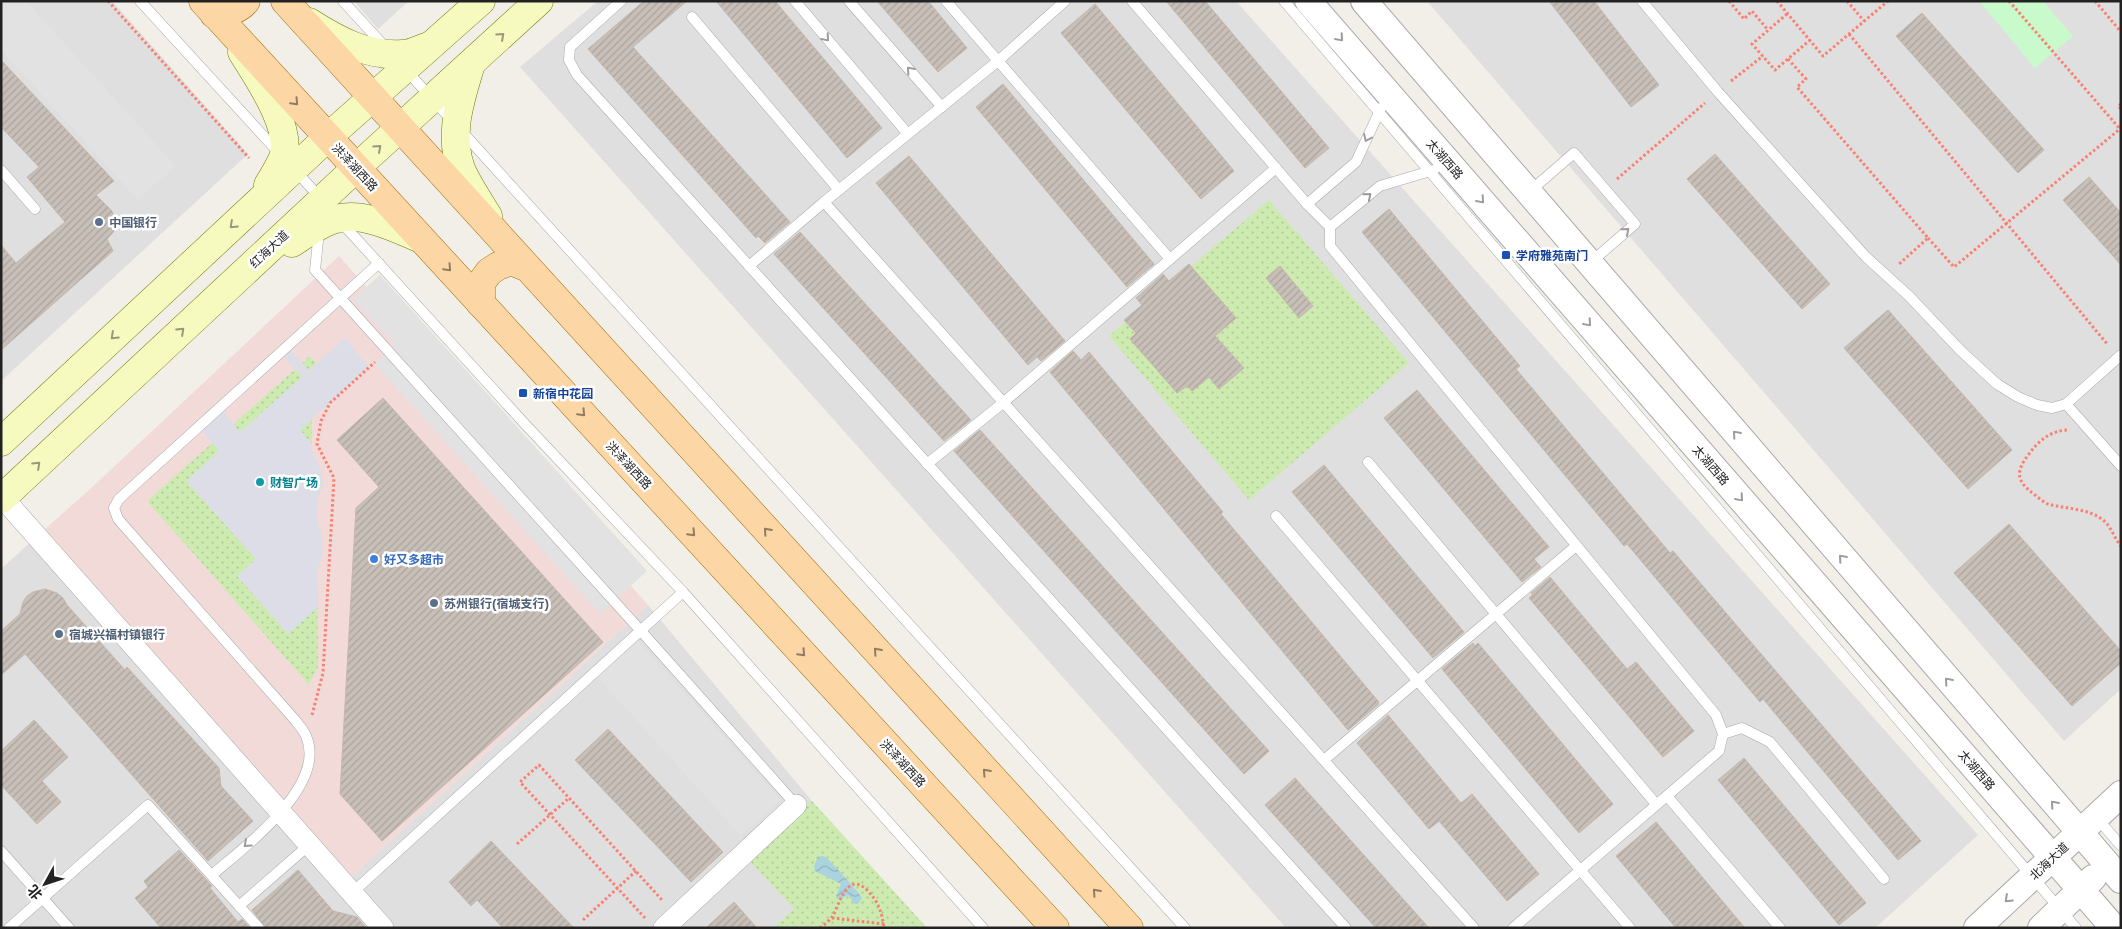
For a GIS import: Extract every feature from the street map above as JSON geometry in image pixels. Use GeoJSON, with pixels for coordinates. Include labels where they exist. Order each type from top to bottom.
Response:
{"type":"FeatureCollection","features":[{"type":"Feature","properties":{"kind":"main road"},"geometry":{"type":"LineString","coordinates":[[246,1],[231,11],[216,15],[273,105],[282,129],[288,163]]}},
{"type":"Feature","properties":{"kind":"main road"},"geometry":{"type":"LineString","coordinates":[[1,442],[256,204],[288,163],[328,137],[373,98],[398,61],[433,44],[481,1]]}},
{"type":"Feature","properties":{"kind":"main road","name":"红海大道"},"geometry":{"type":"LineString","coordinates":[[2,498],[238,278],[328,212],[356,168],[539,1]]}},
{"type":"Feature","properties":{"kind":"main road"},"geometry":{"type":"LineString","coordinates":[[292,9],[341,42],[398,61]]}},
{"type":"Feature","properties":{"kind":"main road"},"geometry":{"type":"LineString","coordinates":[[292,9],[1128,928]]}},
{"type":"Feature","properties":{"kind":"main road","name":"洪泽湖西路"},"geometry":{"type":"LineString","coordinates":[[216,15],[1056,928]]}},
{"type":"Feature","properties":{"kind":"main road"},"geometry":{"type":"LineString","coordinates":[[471,64],[455,124],[456,145],[461,169],[499,237]]}},
{"type":"Feature","properties":{"kind":"main road"},"geometry":{"type":"LineString","coordinates":[[328,212],[380,220],[421,239]]}},
{"type":"Feature","properties":{"kind":"main road"},"geometry":{"type":"LineString","coordinates":[[481,304],[481,283],[489,272],[511,261],[526,267]]}},
{"type":"Feature","properties":{"kind":"street","name":"太湖西路"},"geometry":{"type":"LineString","coordinates":[[1308,1],[1384,103],[1440,168],[2114,928]]}},
{"type":"Feature","properties":{"kind":"street"},"geometry":{"type":"LineString","coordinates":[[1364,1],[1590,263],[2088,825],[2117,861],[2081,889],[2068,919],[2041,928]]}},
{"type":"Feature","properties":{"kind":"street"},"geometry":{"type":"LineString","coordinates":[[2,498],[383,928]]}},
{"type":"Feature","properties":{"kind":"street","name":"北海大道"},"geometry":{"type":"LineString","coordinates":[[1977,928],[2121,794]]}},
{"type":"Feature","properties":{"kind":"street"},"geometry":{"type":"LineString","coordinates":[[663,922],[796,805]]}},
{"type":"Feature","properties":{"kind":"lane"},"geometry":{"type":"LineString","coordinates":[[140,1],[288,163],[328,212],[379,263],[524,424],[683,592],[983,928]]}},
{"type":"Feature","properties":{"kind":"lane"},"geometry":{"type":"LineString","coordinates":[[343,1],[1185,928]]}},
{"type":"Feature","properties":{"kind":"lane"},"geometry":{"type":"LineString","coordinates":[[621,1],[570,47],[569,60],[577,75],[1346,928]]}},
{"type":"Feature","properties":{"kind":"lane"},"geometry":{"type":"LineString","coordinates":[[795,1],[908,134]]}},
{"type":"Feature","properties":{"kind":"lane"},"geometry":{"type":"LineString","coordinates":[[850,1],[942,107]]}},
{"type":"Feature","properties":{"kind":"lane"},"geometry":{"type":"LineString","coordinates":[[946,1],[1170,259]]}},
{"type":"Feature","properties":{"kind":"lane"},"geometry":{"type":"LineString","coordinates":[[749,266],[838,190],[998,61],[1066,1]]}},
{"type":"Feature","properties":{"kind":"lane"},"geometry":{"type":"LineString","coordinates":[[1132,1],[1307,204],[1330,228],[1330,246],[1716,715],[1723,734],[1719,751],[1512,928]]}},
{"type":"Feature","properties":{"kind":"lane"},"geometry":{"type":"LineString","coordinates":[[1284,1],[1384,103],[1356,162],[1307,204]]}},
{"type":"Feature","properties":{"kind":"lane"},"geometry":{"type":"LineString","coordinates":[[1642,1],[1718,92],[1866,257],[1909,296],[1961,351],[1997,384],[2018,397],[2052,408],[2066,404],[2119,356]]}},
{"type":"Feature","properties":{"kind":"lane"},"geometry":{"type":"LineString","coordinates":[[692,17],[838,190]]}},
{"type":"Feature","properties":{"kind":"lane"},"geometry":{"type":"LineString","coordinates":[[1528,192],[1574,153],[1635,224],[1590,263]]}},
{"type":"Feature","properties":{"kind":"lane"},"geometry":{"type":"LineString","coordinates":[[928,464],[1004,402],[1276,168]]}},
{"type":"Feature","properties":{"kind":"lane"},"geometry":{"type":"LineString","coordinates":[[1330,228],[1380,186],[1440,168],[2068,919]]}},
{"type":"Feature","properties":{"kind":"lane"},"geometry":{"type":"LineString","coordinates":[[1,170],[35,209]]}},
{"type":"Feature","properties":{"kind":"lane"},"geometry":{"type":"LineString","coordinates":[[824,202],[1324,760],[1469,926]]}},
{"type":"Feature","properties":{"kind":"lane"},"geometry":{"type":"LineString","coordinates":[[328,212],[315,270],[641,630],[796,805]]}},
{"type":"Feature","properties":{"kind":"lane"},"geometry":{"type":"LineString","coordinates":[[212,876],[282,813],[305,779],[309,757],[307,737],[296,720],[118,519],[114,508],[120,499],[379,263]]}},
{"type":"Feature","properties":{"kind":"lane"},"geometry":{"type":"LineString","coordinates":[[2066,404],[2121,466]]}},
{"type":"Feature","properties":{"kind":"lane"},"geometry":{"type":"LineString","coordinates":[[1368,462],[1656,804]]}},
{"type":"Feature","properties":{"kind":"lane"},"geometry":{"type":"LineString","coordinates":[[1276,516],[1630,928]]}},
{"type":"Feature","properties":{"kind":"lane"},"geometry":{"type":"LineString","coordinates":[[1324,760],[1576,546]]}},
{"type":"Feature","properties":{"kind":"lane"},"geometry":{"type":"LineString","coordinates":[[352,893],[683,592]]}},
{"type":"Feature","properties":{"kind":"lane"},"geometry":{"type":"LineString","coordinates":[[1723,734],[1742,728],[1770,742],[1884,879]]}},
{"type":"Feature","properties":{"kind":"lane"},"geometry":{"type":"LineString","coordinates":[[1667,796],[1780,928]]}},
{"type":"Feature","properties":{"kind":"lane"},"geometry":{"type":"LineString","coordinates":[[9,928],[148,805],[259,928]]}},
{"type":"Feature","properties":{"kind":"lane"},"geometry":{"type":"LineString","coordinates":[[239,906],[309,844]]}},
{"type":"Feature","properties":{"kind":"lane"},"geometry":{"type":"LineString","coordinates":[[1,851],[69,928]]}},
{"type":"Feature","properties":{"kind":"path"},"geometry":{"type":"LineString","coordinates":[[108,1],[249,158]]}},
{"type":"Feature","properties":{"kind":"path"},"geometry":{"type":"LineString","coordinates":[[1729,1],[1744,19],[1752,11],[1768,30]]}},
{"type":"Feature","properties":{"kind":"path"},"geometry":{"type":"LineString","coordinates":[[1777,1],[1823,56],[1888,1]]}},
{"type":"Feature","properties":{"kind":"path"},"geometry":{"type":"LineString","coordinates":[[1847,1],[1864,21]]}},
{"type":"Feature","properties":{"kind":"path"},"geometry":{"type":"LineString","coordinates":[[1788,59],[1806,79],[1796,87],[1954,267],[2120,128],[2009,1]]}},
{"type":"Feature","properties":{"kind":"path"},"geometry":{"type":"LineString","coordinates":[[2095,1],[2121,32]]}},
{"type":"Feature","properties":{"kind":"path"},"geometry":{"type":"LineString","coordinates":[[1788,14],[1752,44],[1762,56],[1775,70],[1810,40]]}},
{"type":"Feature","properties":{"kind":"path"},"geometry":{"type":"LineString","coordinates":[[1849,34],[2119,356]]}},
{"type":"Feature","properties":{"kind":"path"},"geometry":{"type":"LineString","coordinates":[[1605,189],[1762,56]]}},
{"type":"Feature","properties":{"kind":"path"},"geometry":{"type":"LineString","coordinates":[[2121,104],[2118,106],[2121,109]]}},
{"type":"Feature","properties":{"kind":"path"},"geometry":{"type":"LineString","coordinates":[[1886,275],[1928,238]]}},
{"type":"Feature","properties":{"kind":"path"},"geometry":{"type":"LineString","coordinates":[[307,737],[323,674],[334,478],[317,444],[321,421],[330,403],[387,350]]}},
{"type":"Feature","properties":{"kind":"path"},"geometry":{"type":"LineString","coordinates":[[2072,429],[2056,431],[2048,435],[2031,451],[2022,463],[2019,472],[2020,479],[2032,493],[2047,503],[2064,506],[2103,520],[2121,546]]}},
{"type":"Feature","properties":{"kind":"path"},"geometry":{"type":"LineString","coordinates":[[539,765],[636,871],[663,922],[618,888],[520,782],[539,765]]}},
{"type":"Feature","properties":{"kind":"path"},"geometry":{"type":"LineString","coordinates":[[517,844],[569,798]]}},
{"type":"Feature","properties":{"kind":"path"},"geometry":{"type":"LineString","coordinates":[[583,920],[636,871]]}},
{"type":"Feature","properties":{"kind":"path"},"geometry":{"type":"LineString","coordinates":[[820,928],[832,918],[840,897],[846,889],[853,885],[863,886],[873,896],[880,908],[884,926],[832,918]]}},
{"type":"Feature","properties":{"kind":"shaded area"},"geometry":{"type":"Polygon","coordinates":[[[1,1],[112,1],[248,154],[1,381],[1,1]]]}},
{"type":"Feature","properties":{"kind":"shaded area"},"geometry":{"type":"Polygon","coordinates":[[[1,1],[26,1],[176,166],[138,200],[1,50],[1,1]]]}},
{"type":"Feature","properties":{"kind":"shaded area"},"geometry":{"type":"Polygon","coordinates":[[[354,1],[409,1],[378,29],[354,1]]]}},
{"type":"Feature","properties":{"kind":"shaded area"},"geometry":{"type":"Polygon","coordinates":[[[598,1],[1236,1],[1978,835],[1875,928],[1286,928],[520,67],[598,1]]]}},
{"type":"Feature","properties":{"kind":"shaded area"},"geometry":{"type":"Polygon","coordinates":[[[1427,1],[2121,1],[2121,689],[2064,741],[1427,1]]]}},
{"type":"Feature","properties":{"kind":"shaded area"},"geometry":{"type":"Polygon","coordinates":[[[339,256],[648,605],[351,877],[45,529],[339,256]]]}},
{"type":"Feature","properties":{"kind":"shaded area"},"geometry":{"type":"Polygon","coordinates":[[[380,275],[647,571],[600,614],[375,364],[395,345],[353,299],[380,275]]]}},
{"type":"Feature","properties":{"kind":"shaded area"},"geometry":{"type":"Polygon","coordinates":[[[345,338],[369,367],[300,430],[312,444],[312,452],[321,470],[323,485],[317,500],[317,520],[322,537],[321,559],[317,571],[317,608],[288,634],[237,576],[256,559],[186,481],[219,451],[198,427],[220,408],[240,432],[302,377],[281,353],[288,347],[309,370],[345,338]]]}},
{"type":"Feature","properties":{"kind":"shaded area"},"geometry":{"type":"Polygon","coordinates":[[[45,529],[351,877],[648,605],[812,801],[927,928],[1,928],[1,569],[45,529]]]}},
{"type":"Feature","properties":{"kind":"shaded area"},"geometry":{"type":"Polygon","coordinates":[[[634,637],[781,800],[741,836],[594,673],[634,637]]]}},
{"type":"Feature","properties":{"kind":"green space"},"geometry":{"type":"Polygon","coordinates":[[[1979,1],[2043,1],[2073,36],[2035,68],[1979,1]]]}},
{"type":"Feature","properties":{"kind":"green space"},"geometry":{"type":"Polygon","coordinates":[[[1269,200],[1409,363],[1249,500],[1109,336],[1269,200]]]}},
{"type":"Feature","properties":{"kind":"green space"},"geometry":{"type":"Polygon","coordinates":[[[310,356],[332,382],[312,409],[312,452],[321,470],[323,485],[317,500],[317,520],[322,537],[321,559],[317,571],[318,667],[309,685],[147,501],[310,356]]]}},
{"type":"Feature","properties":{"kind":"green space"},"geometry":{"type":"Polygon","coordinates":[[[812,801],[927,928],[773,928],[794,909],[748,859],[812,801]]]}},
{"type":"Feature","properties":{"kind":"water"},"geometry":{"type":"Polygon","coordinates":[[[824,856],[851,883],[860,895],[862,898],[858,904],[855,904],[848,895],[841,899],[836,896],[841,884],[815,871],[814,866],[818,857],[824,856]]]}},
{"type":"Feature","properties":{"kind":"building"},"geometry":{"type":"Polygon","coordinates":[[[644,1],[687,1],[633,47],[790,222],[765,243],[758,236],[756,238],[588,49],[644,1]]]}},
{"type":"Feature","properties":{"kind":"building"},"geometry":{"type":"Polygon","coordinates":[[[716,1],[775,1],[882,128],[847,158],[716,1]]]}},
{"type":"Feature","properties":{"kind":"building"},"geometry":{"type":"Polygon","coordinates":[[[877,1],[928,1],[967,48],[938,72],[877,1]]]}},
{"type":"Feature","properties":{"kind":"building"},"geometry":{"type":"Polygon","coordinates":[[[1166,1],[1205,1],[1329,148],[1305,168],[1166,1]]]}},
{"type":"Feature","properties":{"kind":"building"},"geometry":{"type":"Polygon","coordinates":[[[1549,1],[1594,1],[1659,85],[1631,107],[1549,1]]]}},
{"type":"Feature","properties":{"kind":"building"},"geometry":{"type":"Polygon","coordinates":[[[1095,4],[1234,171],[1201,199],[1061,33],[1095,4]]]}},
{"type":"Feature","properties":{"kind":"building"},"geometry":{"type":"Polygon","coordinates":[[[1922,13],[2044,150],[2018,173],[1896,36],[1922,13]]]}},
{"type":"Feature","properties":{"kind":"building"},"geometry":{"type":"Polygon","coordinates":[[[1,60],[114,181],[96,195],[112,211],[117,228],[107,239],[113,251],[1,350],[1,245],[16,263],[65,222],[27,177],[39,167],[1,127],[1,60]]]}},
{"type":"Feature","properties":{"kind":"building"},"geometry":{"type":"Polygon","coordinates":[[[1003,84],[1154,264],[1127,287],[976,107],[1003,84]]]}},
{"type":"Feature","properties":{"kind":"building"},"geometry":{"type":"Polygon","coordinates":[[[1715,154],[1830,284],[1802,309],[1687,179],[1715,154]]]}},
{"type":"Feature","properties":{"kind":"building"},"geometry":{"type":"Polygon","coordinates":[[[909,156],[1065,341],[1041,361],[1037,357],[1028,365],[876,183],[909,156]]]}},
{"type":"Feature","properties":{"kind":"building"},"geometry":{"type":"Polygon","coordinates":[[[2089,177],[2121,213],[2121,265],[2063,200],[2089,177]]]}},
{"type":"Feature","properties":{"kind":"building"},"geometry":{"type":"Polygon","coordinates":[[[1389,209],[1520,366],[1516,369],[1670,553],[1673,551],[1921,841],[1898,860],[1763,699],[1760,702],[1627,544],[1624,546],[1362,232],[1389,209]]]}},
{"type":"Feature","properties":{"kind":"building"},"geometry":{"type":"Polygon","coordinates":[[[800,232],[971,420],[944,441],[774,254],[800,232]]]}},
{"type":"Feature","properties":{"kind":"building"},"geometry":{"type":"Polygon","coordinates":[[[1189,264],[1236,318],[1215,336],[1244,368],[1219,389],[1209,377],[1192,391],[1187,386],[1177,393],[1130,339],[1136,333],[1124,320],[1142,305],[1136,298],[1163,274],[1169,281],[1189,264]]]}},
{"type":"Feature","properties":{"kind":"building"},"geometry":{"type":"Polygon","coordinates":[[[1280,266],[1313,306],[1299,318],[1266,278],[1280,266]]]}},
{"type":"Feature","properties":{"kind":"building"},"geometry":{"type":"Polygon","coordinates":[[[1888,310],[2012,450],[1968,489],[1844,348],[1888,310]]]}},
{"type":"Feature","properties":{"kind":"building"},"geometry":{"type":"Polygon","coordinates":[[[1073,351],[1081,360],[1089,352],[1223,512],[1221,514],[1378,701],[1379,704],[1348,730],[1050,372],[1073,351]]]}},
{"type":"Feature","properties":{"kind":"building"},"geometry":{"type":"Polygon","coordinates":[[[1417,390],[1549,547],[1534,559],[1541,567],[1522,582],[1384,418],[1417,390]]]}},
{"type":"Feature","properties":{"kind":"building"},"geometry":{"type":"Polygon","coordinates":[[[383,398],[603,642],[382,841],[340,794],[356,508],[379,487],[337,440],[383,398]]]}},
{"type":"Feature","properties":{"kind":"building"},"geometry":{"type":"Polygon","coordinates":[[[980,430],[1269,751],[1244,774],[954,451],[980,430]]]}},
{"type":"Feature","properties":{"kind":"building"},"geometry":{"type":"Polygon","coordinates":[[[1324,465],[1464,632],[1433,658],[1292,492],[1324,465]]]}},
{"type":"Feature","properties":{"kind":"building"},"geometry":{"type":"Polygon","coordinates":[[[2009,524],[2121,651],[2121,663],[2072,706],[1954,573],[2009,524]]]}},
{"type":"Feature","properties":{"kind":"building"},"geometry":{"type":"Polygon","coordinates":[[[1550,577],[1627,669],[1636,662],[1694,731],[1663,757],[1529,598],[1533,594],[1531,593],[1550,577]]]}},
{"type":"Feature","properties":{"kind":"building"},"geometry":{"type":"Polygon","coordinates":[[[45,589],[57,593],[63,598],[67,605],[125,670],[127,667],[219,768],[221,786],[253,821],[208,861],[25,654],[1,675],[1,631],[20,614],[23,602],[27,596],[33,592],[45,589]]]}},
{"type":"Feature","properties":{"kind":"building"},"geometry":{"type":"Polygon","coordinates":[[[1473,643],[1475,646],[1478,643],[1613,804],[1579,833],[1442,669],[1473,643]]]}},
{"type":"Feature","properties":{"kind":"building"},"geometry":{"type":"Polygon","coordinates":[[[1388,715],[1461,803],[1472,794],[1539,874],[1507,901],[1439,821],[1429,829],[1357,743],[1388,715]]]}},
{"type":"Feature","properties":{"kind":"building"},"geometry":{"type":"Polygon","coordinates":[[[34,720],[68,757],[42,781],[61,802],[37,824],[1,785],[1,751],[34,720]]]}},
{"type":"Feature","properties":{"kind":"building"},"geometry":{"type":"Polygon","coordinates":[[[608,729],[723,852],[691,882],[575,760],[608,729]]]}},
{"type":"Feature","properties":{"kind":"building"},"geometry":{"type":"Polygon","coordinates":[[[1744,758],[1866,903],[1839,925],[1718,780],[1744,758]]]}},
{"type":"Feature","properties":{"kind":"building"},"geometry":{"type":"Polygon","coordinates":[[[1295,778],[1429,928],[1376,928],[1265,805],[1295,778]]]}},
{"type":"Feature","properties":{"kind":"building"},"geometry":{"type":"Polygon","coordinates":[[[1656,822],[1745,928],[1676,928],[1616,856],[1656,822]]]}},
{"type":"Feature","properties":{"kind":"building"},"geometry":{"type":"Polygon","coordinates":[[[491,841],[574,928],[503,928],[477,900],[471,906],[449,882],[491,841]]]}},
{"type":"Feature","properties":{"kind":"building"},"geometry":{"type":"Polygon","coordinates":[[[179,850],[212,886],[210,888],[238,922],[242,919],[250,928],[161,928],[135,898],[148,887],[144,881],[179,850]]]}},
{"type":"Feature","properties":{"kind":"building"},"geometry":{"type":"Polygon","coordinates":[[[298,870],[333,911],[357,917],[366,928],[266,928],[252,910],[298,870]]]}},
{"type":"Feature","properties":{"kind":"building"},"geometry":{"type":"Polygon","coordinates":[[[734,902],[757,928],[706,928],[734,902]]]}},
{"type":"Feature","properties":{"kind":"place","name":"中国银行"},"geometry":{"type":"Point","coordinates":[99,222]}},
{"type":"Feature","properties":{"kind":"place","name":"学府雅苑南门"},"geometry":{"type":"Point","coordinates":[1506,255]}},
{"type":"Feature","properties":{"kind":"place","name":"新宿中花园"},"geometry":{"type":"Point","coordinates":[523,393]}},
{"type":"Feature","properties":{"kind":"place","name":"财智广场"},"geometry":{"type":"Point","coordinates":[260,482]}},
{"type":"Feature","properties":{"kind":"place","name":"好又多超市"},"geometry":{"type":"Point","coordinates":[374,559]}},
{"type":"Feature","properties":{"kind":"place","name":"苏州银行(宿城支行)"},"geometry":{"type":"Point","coordinates":[434,603]}},
{"type":"Feature","properties":{"kind":"place","name":"宿城兴福村镇银行"},"geometry":{"type":"Point","coordinates":[59,634]}}]}
